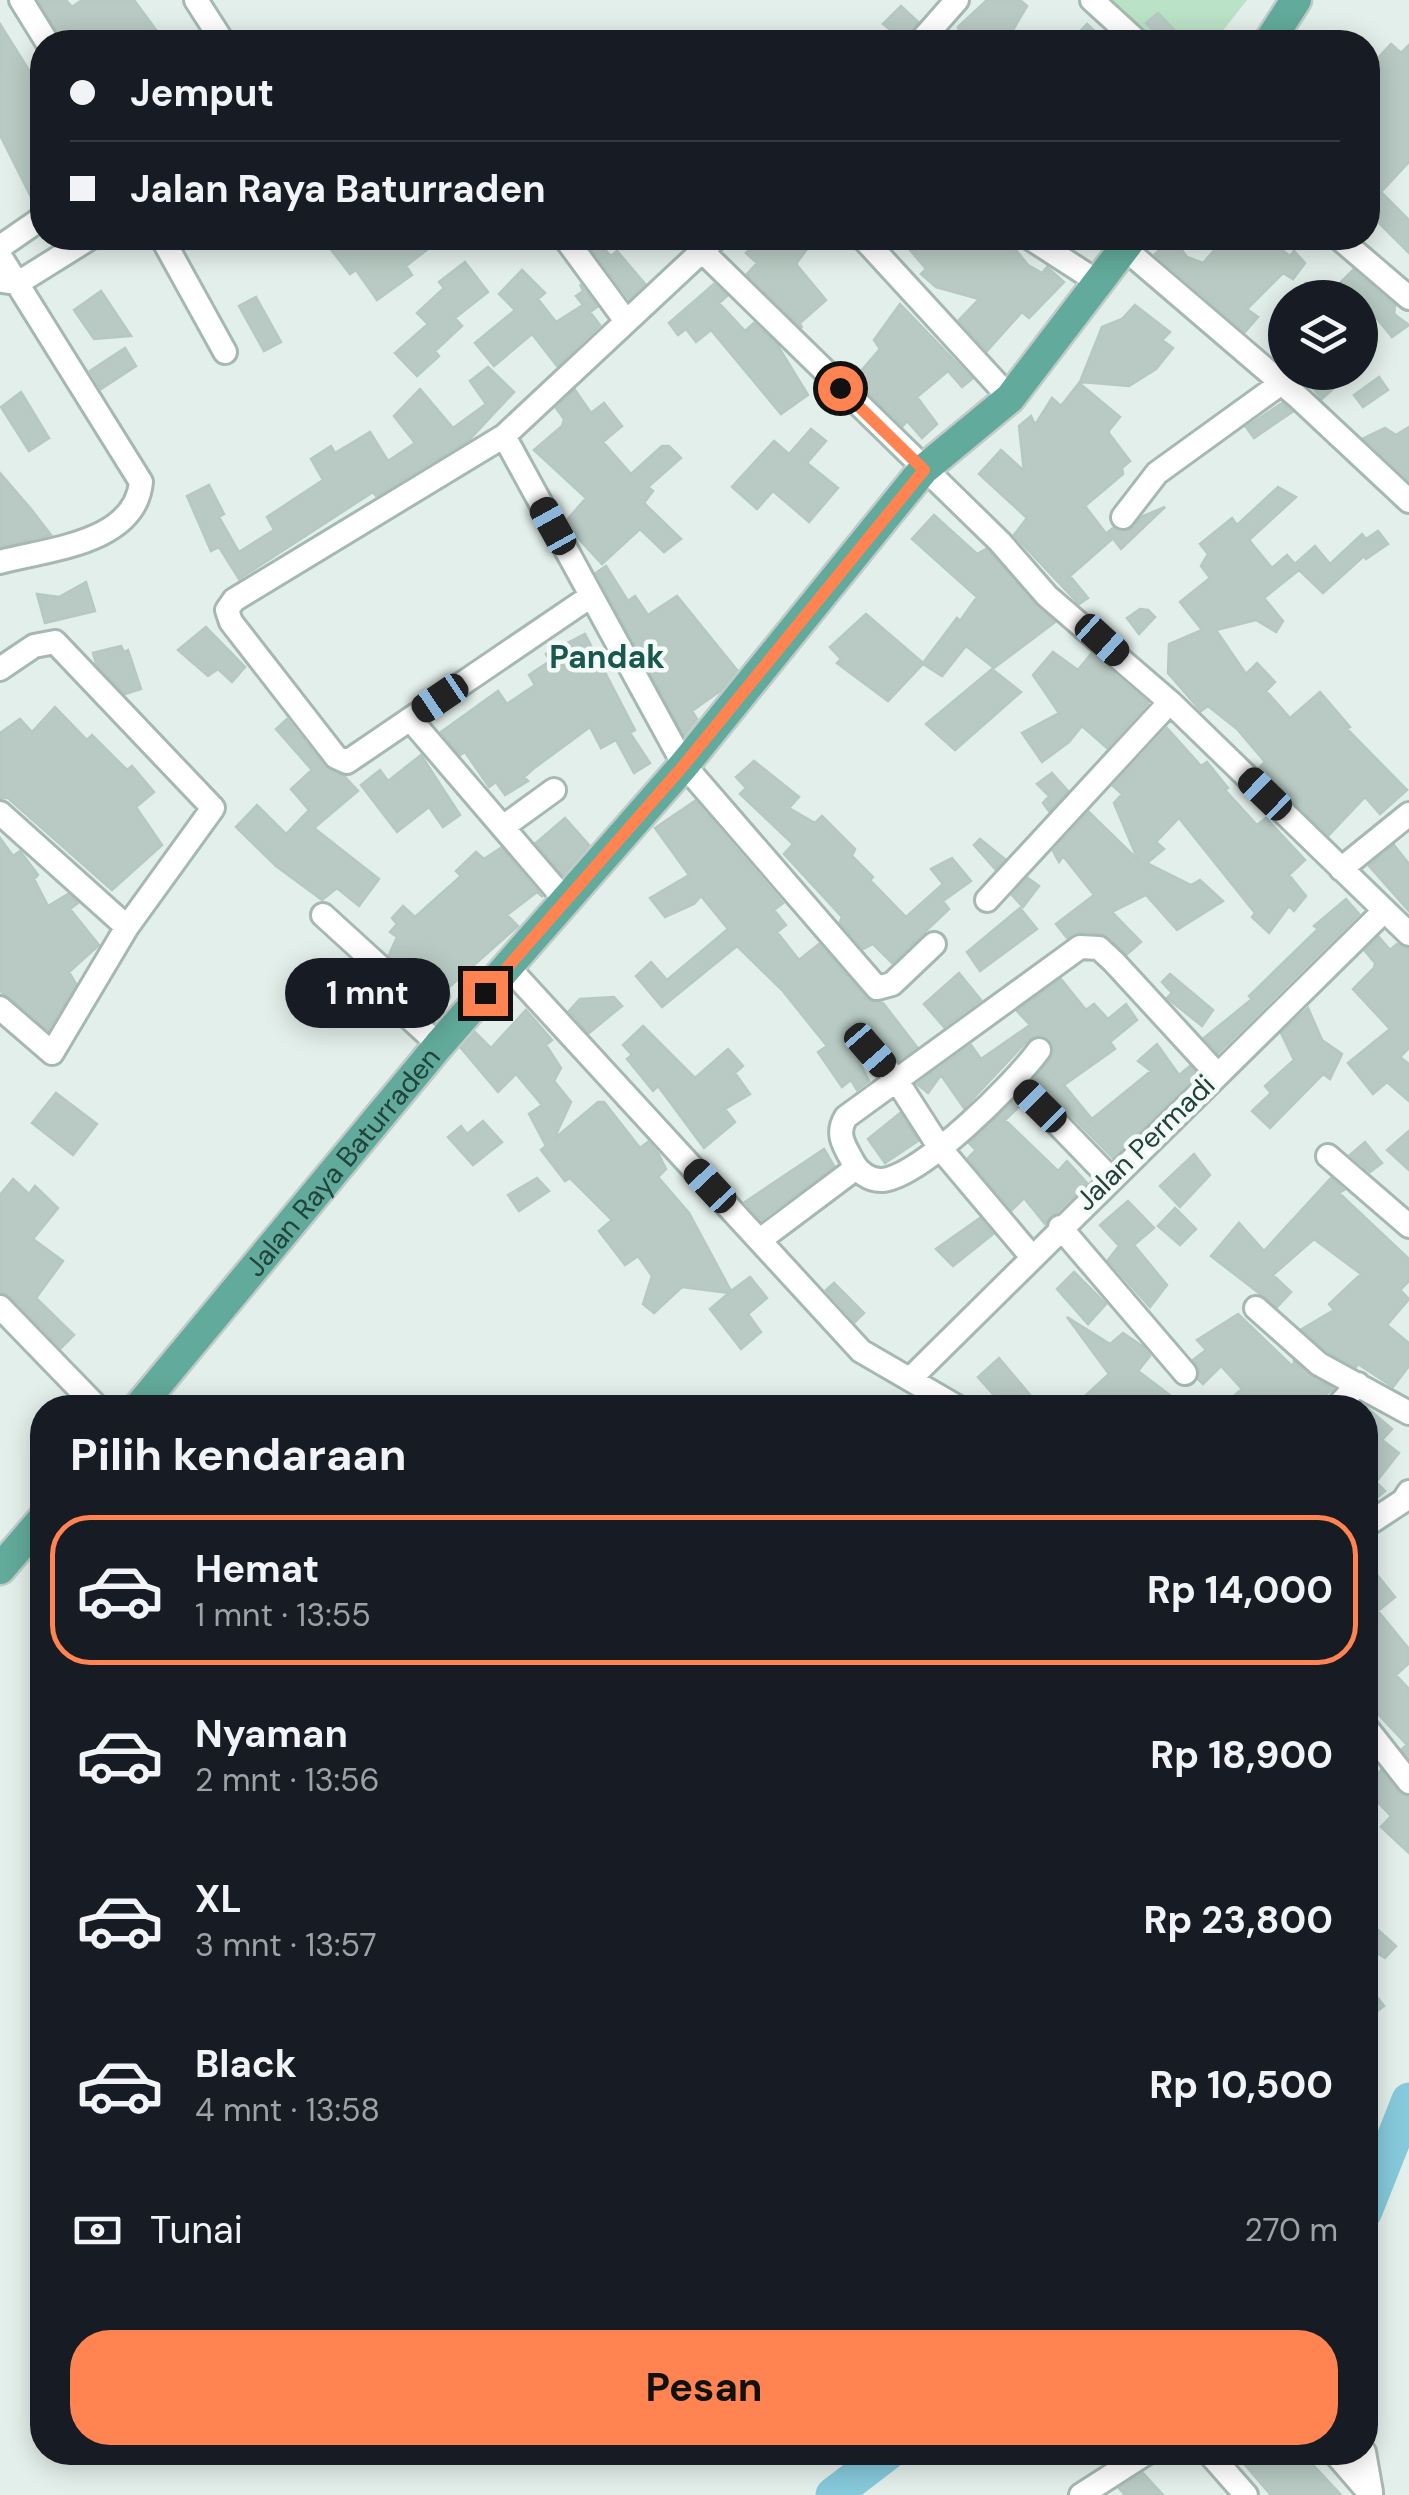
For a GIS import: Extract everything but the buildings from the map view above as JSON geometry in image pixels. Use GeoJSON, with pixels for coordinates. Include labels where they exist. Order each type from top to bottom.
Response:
{"type":"FeatureCollection","features":[{"type":"Feature","properties":{"kind":"main road"},"geometry":{"type":"LineString","coordinates":[[1277,30],[1296,0]]}},
{"type":"Feature","properties":{"kind":"main road","name":"Jalan Raya Baturraden"},"geometry":{"type":"LineString","coordinates":[[149,1395],[439,1045],[684,765],[924,470],[1010,398],[1123,250]]}},
{"type":"Feature","properties":{"kind":"main road"},"geometry":{"type":"LineString","coordinates":[[0,1569],[30,1534]]}},
{"type":"Feature","properties":{"kind":"street"},"geometry":{"type":"LineString","coordinates":[[22,0],[40,30]]}},
{"type":"Feature","properties":{"kind":"street"},"geometry":{"type":"LineString","coordinates":[[196,0],[215,30]]}},
{"type":"Feature","properties":{"kind":"street"},"geometry":{"type":"LineString","coordinates":[[931,30],[957,0]]}},
{"type":"Feature","properties":{"kind":"street"},"geometry":{"type":"LineString","coordinates":[[1092,0],[1125,30]]}},
{"type":"Feature","properties":{"kind":"street"},"geometry":{"type":"LineString","coordinates":[[0,247],[30,226]]}},
{"type":"Feature","properties":{"kind":"street"},"geometry":{"type":"LineString","coordinates":[[9,282],[68,250]]}},
{"type":"Feature","properties":{"kind":"street"},"geometry":{"type":"LineString","coordinates":[[169,250],[226,352]]}},
{"type":"Feature","properties":{"kind":"street"},"geometry":{"type":"LineString","coordinates":[[574,250],[626,321]]}},
{"type":"Feature","properties":{"kind":"street"},"geometry":{"type":"LineString","coordinates":[[592,596],[347,762],[340,760],[231,622],[227,610],[234,600],[504,436],[703,250]]}},
{"type":"Feature","properties":{"kind":"street"},"geometry":{"type":"LineString","coordinates":[[715,250],[924,470],[1000,542],[1046,596],[1170,702],[1409,934]]}},
{"type":"Feature","properties":{"kind":"street"},"geometry":{"type":"LineString","coordinates":[[875,250],[1010,398]]}},
{"type":"Feature","properties":{"kind":"street"},"geometry":{"type":"LineString","coordinates":[[1049,250],[1098,282]]}},
{"type":"Feature","properties":{"kind":"street"},"geometry":{"type":"LineString","coordinates":[[1136,250],[1268,373]]}},
{"type":"Feature","properties":{"kind":"street"},"geometry":{"type":"LineString","coordinates":[[1352,250],[1409,298]]}},
{"type":"Feature","properties":{"kind":"street"},"geometry":{"type":"LineString","coordinates":[[0,256],[9,282],[141,482],[140,492],[112,530],[0,562]]}},
{"type":"Feature","properties":{"kind":"street"},"geometry":{"type":"LineString","coordinates":[[1123,517],[1157,472],[1272,390]]}},
{"type":"Feature","properties":{"kind":"street"},"geometry":{"type":"LineString","coordinates":[[1287,390],[1409,501]]}},
{"type":"Feature","properties":{"kind":"street"},"geometry":{"type":"LineString","coordinates":[[504,436],[684,765],[877,988],[892,984],[934,944]]}},
{"type":"Feature","properties":{"kind":"street"},"geometry":{"type":"LineString","coordinates":[[0,669],[34,646],[55,642],[212,803],[210,818],[127,927],[52,1053],[0,1008]]}},
{"type":"Feature","properties":{"kind":"street"},"geometry":{"type":"LineString","coordinates":[[987,900],[1013,877],[1170,702]]}},
{"type":"Feature","properties":{"kind":"street"},"geometry":{"type":"LineString","coordinates":[[410,719],[566,901]]}},
{"type":"Feature","properties":{"kind":"street"},"geometry":{"type":"LineString","coordinates":[[502,828],[554,790]]}},
{"type":"Feature","properties":{"kind":"street"},"geometry":{"type":"LineString","coordinates":[[0,812],[127,927]]}},
{"type":"Feature","properties":{"kind":"street"},"geometry":{"type":"LineString","coordinates":[[1341,868],[1409,814]]}},
{"type":"Feature","properties":{"kind":"street","name":"Jalan Permadi"},"geometry":{"type":"LineString","coordinates":[[910,1379],[1384,911]]}},
{"type":"Feature","properties":{"kind":"street"},"geometry":{"type":"LineString","coordinates":[[323,915],[392,977],[400,1009],[439,1045]]}},
{"type":"Feature","properties":{"kind":"street"},"geometry":{"type":"LineString","coordinates":[[1039,1050],[1016,1081],[940,1148],[888,1179],[869,1178],[856,1168],[840,1127],[846,1116],[1022,986],[1089,944],[1114,962],[1217,1074]]}},
{"type":"Feature","properties":{"kind":"street"},"geometry":{"type":"LineString","coordinates":[[508,967],[861,1352],[936,1395]]}},
{"type":"Feature","properties":{"kind":"street"},"geometry":{"type":"LineString","coordinates":[[870,1050],[897,1082],[940,1148],[1032,1257]]}},
{"type":"Feature","properties":{"kind":"street"},"geometry":{"type":"LineString","coordinates":[[1016,1081],[1110,1178]]}},
{"type":"Feature","properties":{"kind":"street"},"geometry":{"type":"LineString","coordinates":[[1328,1156],[1409,1226]]}},
{"type":"Feature","properties":{"kind":"street"},"geometry":{"type":"LineString","coordinates":[[760,1240],[856,1168]]}},
{"type":"Feature","properties":{"kind":"street"},"geometry":{"type":"LineString","coordinates":[[1060,1227],[1185,1372]]}},
{"type":"Feature","properties":{"kind":"street"},"geometry":{"type":"LineString","coordinates":[[0,1307],[85,1395]]}},
{"type":"Feature","properties":{"kind":"street"},"geometry":{"type":"LineString","coordinates":[[1256,1308],[1319,1364],[1409,1412]]}},
{"type":"Feature","properties":{"kind":"street"},"geometry":{"type":"LineString","coordinates":[[1348,1395],[1358,1384]]}},
{"type":"Feature","properties":{"kind":"street"},"geometry":{"type":"LineString","coordinates":[[1378,1517],[1403,1501],[1409,1492]]}},
{"type":"Feature","properties":{"kind":"street"},"geometry":{"type":"LineString","coordinates":[[1378,1743],[1409,1782]]}},
{"type":"Feature","properties":{"kind":"street"},"geometry":{"type":"LineString","coordinates":[[1090,2493],[1130,2465]]}},
{"type":"Feature","properties":{"kind":"street"},"geometry":{"type":"LineString","coordinates":[[1219,2465],[1246,2495]]}},
{"type":"Feature","properties":{"kind":"street"},"geometry":{"type":"LineString","coordinates":[[1345,2465],[1371,2495],[1366,2465]]}},
{"type":"Feature","properties":{"kind":"green space"},"geometry":{"type":"Polygon","coordinates":[[[1101,0],[1247,0],[1223,30],[1136,30],[1101,0]]]}},
{"type":"Feature","properties":{"kind":"waterway"},"geometry":{"type":"LineString","coordinates":[[1378,2178],[1409,2100]]}},
{"type":"Feature","properties":{"kind":"waterway"},"geometry":{"type":"LineString","coordinates":[[833,2495],[872,2465]]}},
{"type":"Feature","properties":{"kind":"district","name":"Pandak"},"geometry":{"type":"Point","coordinates":[607,657]}},
{"type":"Feature","properties":{"kind":"route"},"geometry":{"type":"LineString","coordinates":[[485,993],[684,765],[924,470],[840,388]]}}]}
